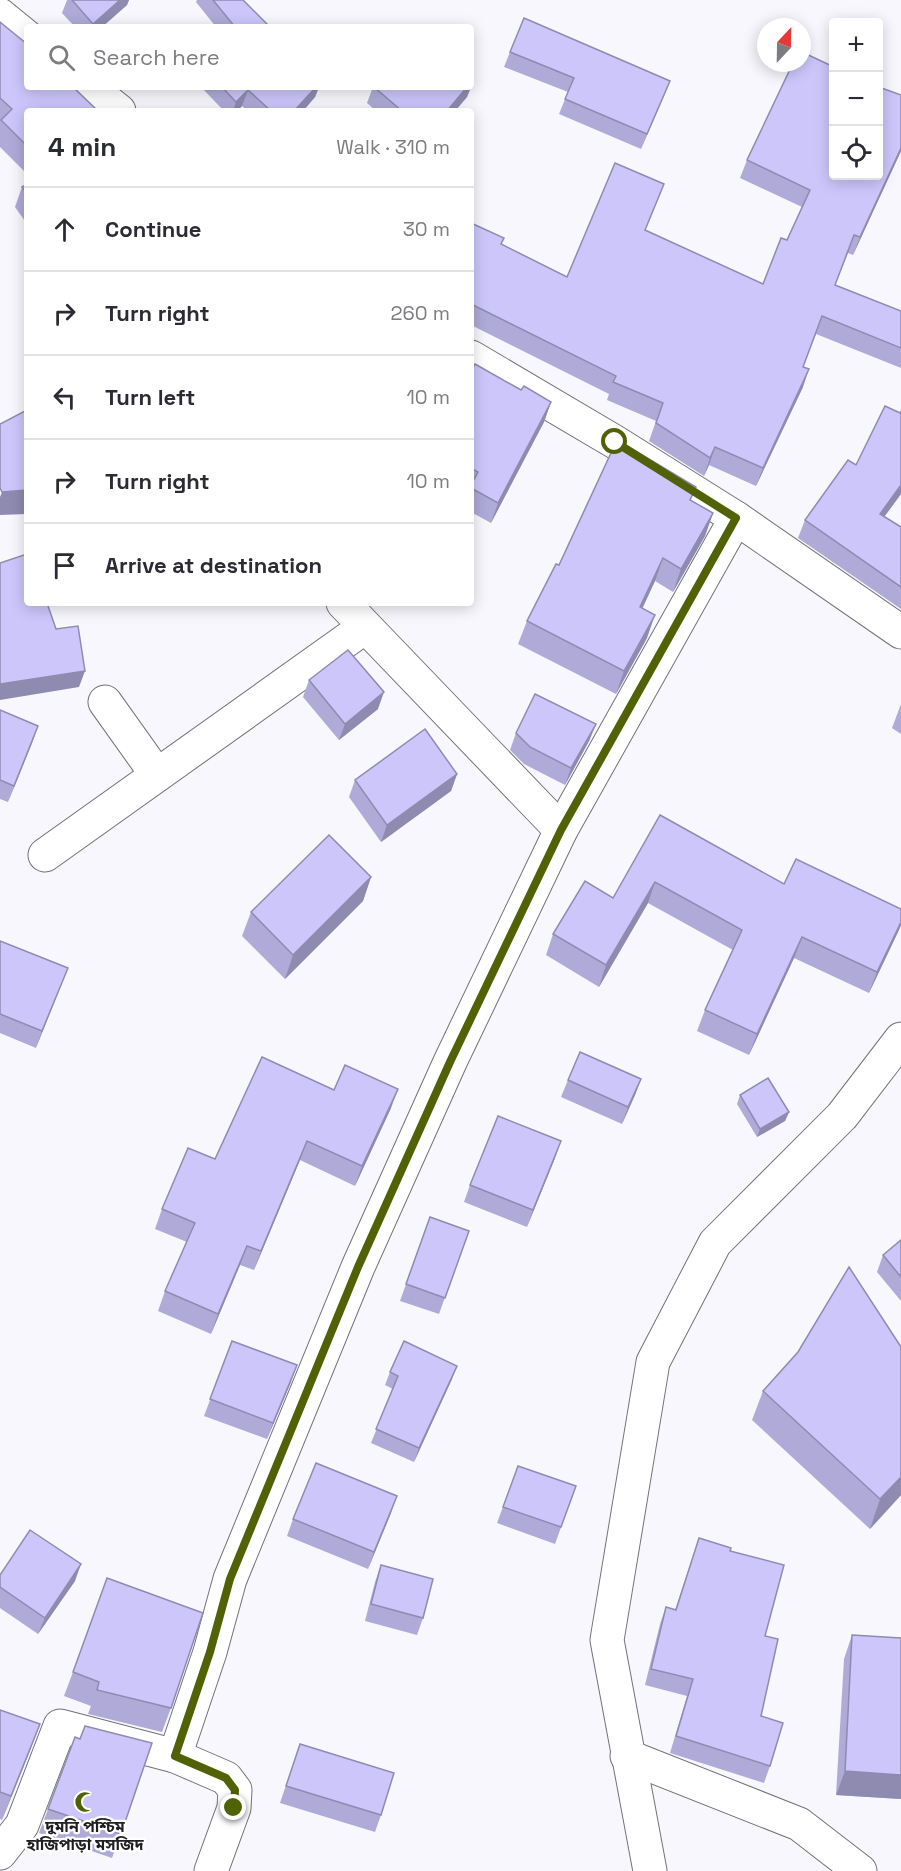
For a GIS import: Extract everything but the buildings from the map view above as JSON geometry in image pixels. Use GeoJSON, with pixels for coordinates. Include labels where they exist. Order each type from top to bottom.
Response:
{"type":"FeatureCollection","features":[{"type":"Feature","properties":{"kind":"street"},"geometry":{"type":"LineString","coordinates":[[0,15],[24,34]]}},
{"type":"Feature","properties":{"kind":"street"},"geometry":{"type":"LineString","coordinates":[[93,90],[114,108]]}},
{"type":"Feature","properties":{"kind":"street"},"geometry":{"type":"LineString","coordinates":[[474,359],[615,442],[736,518],[901,632]]}},
{"type":"Feature","properties":{"kind":"street"},"geometry":{"type":"LineString","coordinates":[[175,1756],[210,1652],[230,1579],[353,1278],[450,1062],[561,830],[736,518]]}},
{"type":"Feature","properties":{"kind":"street"},"geometry":{"type":"LineString","coordinates":[[346,606],[561,830]]}},
{"type":"Feature","properties":{"kind":"street"},"geometry":{"type":"LineString","coordinates":[[45,855],[365,627]]}},
{"type":"Feature","properties":{"kind":"street"},"geometry":{"type":"LineString","coordinates":[[105,702],[157,775]]}},
{"type":"Feature","properties":{"kind":"street"},"geometry":{"type":"LineString","coordinates":[[650,1871],[607,1640],[653,1362],[716,1243],[842,1116],[901,1039]]}},
{"type":"Feature","properties":{"kind":"street"},"geometry":{"type":"LineString","coordinates":[[0,1853],[22,1825],[60,1726],[175,1756],[226,1778],[235,1790],[234,1808],[211,1871]]}},
{"type":"Feature","properties":{"kind":"street"},"geometry":{"type":"LineString","coordinates":[[627,1756],[799,1824],[860,1871]]}},
{"type":"Feature","properties":{"kind":"place","name":"দুমনি পশ্চিম হাজিপাড়া মসজিদ"},"geometry":{"type":"Point","coordinates":[85,1802]}},
{"type":"Feature","properties":{"kind":"route"},"geometry":{"type":"LineString","coordinates":[[234,1808],[235,1790],[226,1778],[175,1756],[210,1652],[230,1579],[358,1267],[450,1062],[561,830],[736,518],[615,442]]}}]}
